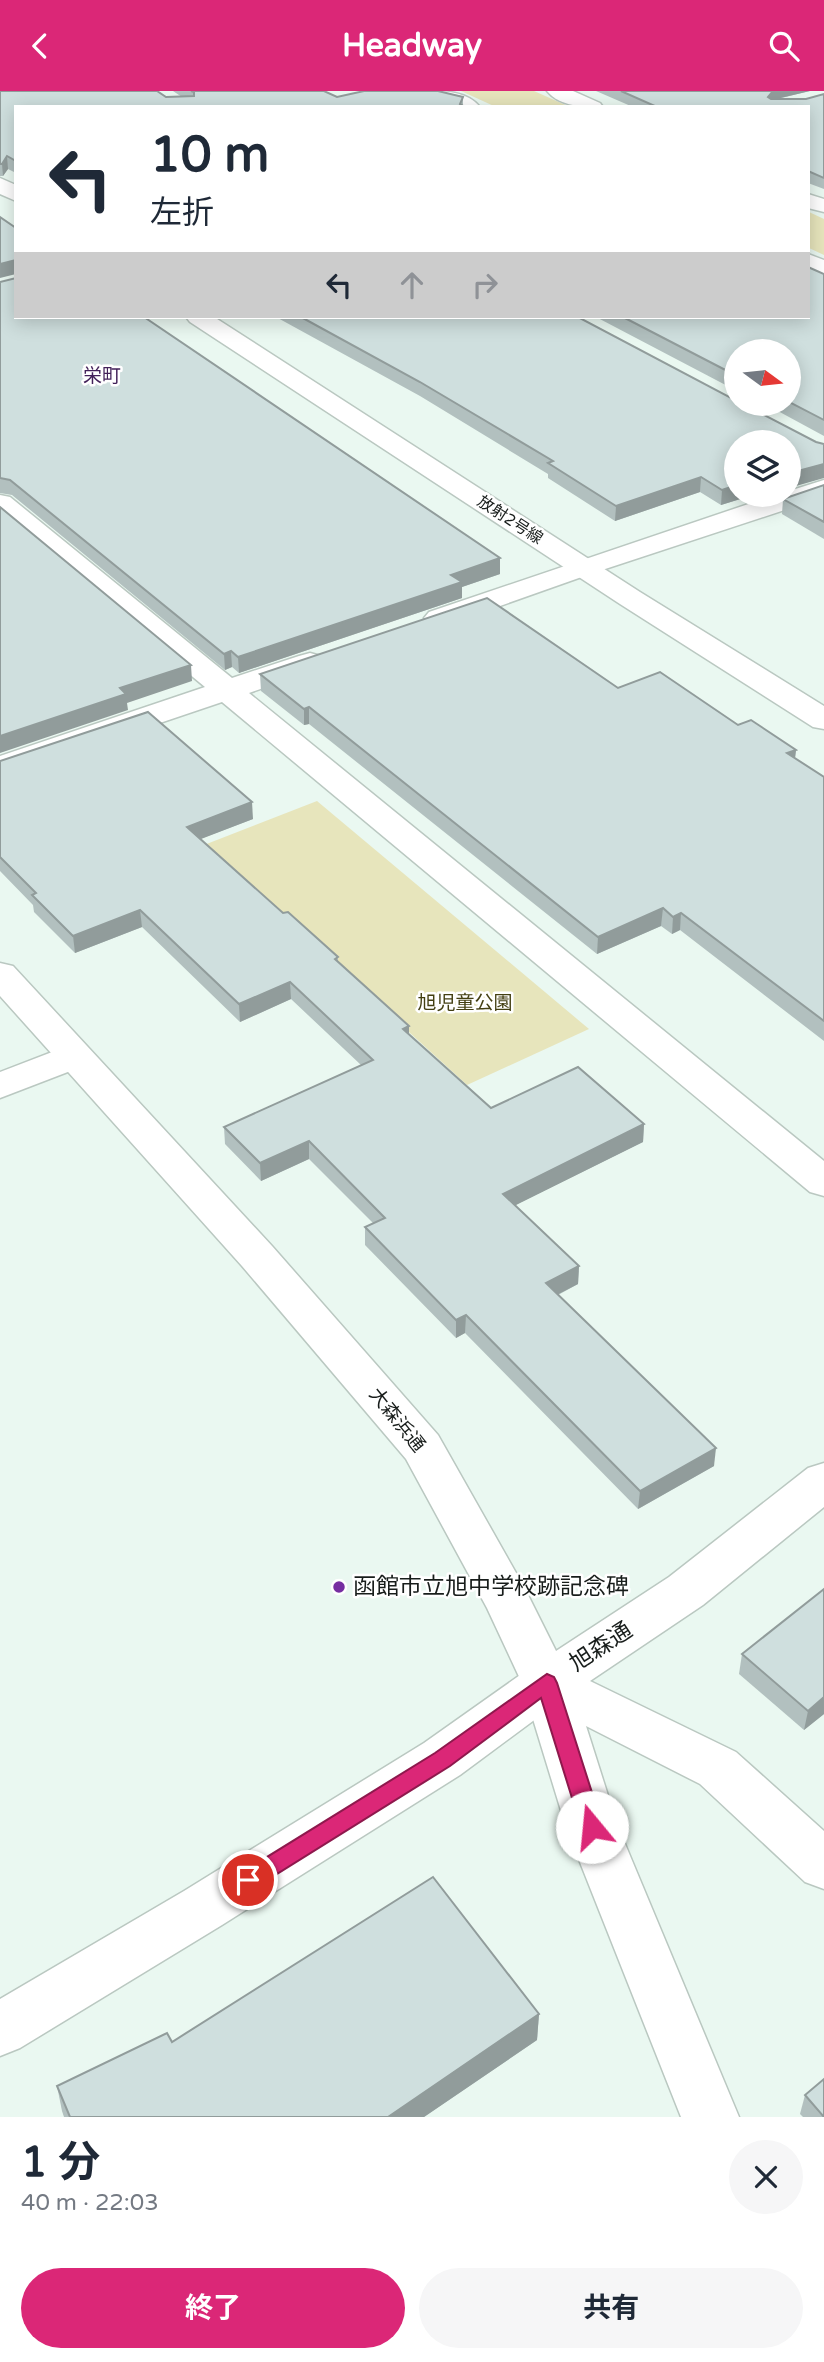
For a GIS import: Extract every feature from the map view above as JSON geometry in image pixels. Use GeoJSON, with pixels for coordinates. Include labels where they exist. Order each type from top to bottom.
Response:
{"type":"FeatureCollection","features":[{"type":"Feature","properties":{"kind":"street"},"geometry":{"type":"LineString","coordinates":[[435,91],[466,105]]}},
{"type":"Feature","properties":{"kind":"street"},"geometry":{"type":"LineString","coordinates":[[557,91],[588,105]]}},
{"type":"Feature","properties":{"kind":"street","name":"放射2号線"},"geometry":{"type":"LineString","coordinates":[[201,319],[824,720]]}},
{"type":"Feature","properties":{"kind":"street"},"geometry":{"type":"LineString","coordinates":[[408,629],[583,567],[824,488]]}},
{"type":"Feature","properties":{"kind":"street"},"geometry":{"type":"LineString","coordinates":[[0,503],[824,1182]]}},
{"type":"Feature","properties":{"kind":"street"},"geometry":{"type":"LineString","coordinates":[[0,767],[331,655]]}},
{"type":"Feature","properties":{"kind":"street","name":"大森浜通"},"geometry":{"type":"LineString","coordinates":[[0,974],[257,1256],[422,1447],[507,1601],[547,1683]]}},
{"type":"Feature","properties":{"kind":"street"},"geometry":{"type":"LineString","coordinates":[[0,1086],[73,1056]]}},
{"type":"Feature","properties":{"kind":"street","name":"旭森通"},"geometry":{"type":"LineString","coordinates":[[0,2029],[203,1908],[442,1759],[547,1683],[686,1591],[824,1481]]}},
{"type":"Feature","properties":{"kind":"street"},"geometry":{"type":"LineString","coordinates":[[547,1683],[718,1768],[824,1865]]}},
{"type":"Feature","properties":{"kind":"street"},"geometry":{"type":"LineString","coordinates":[[547,1683],[592,1827],[710,2117]]}},
{"type":"Feature","properties":{"kind":"green space"},"geometry":{"type":"Polygon","coordinates":[[[461,91],[534,91],[566,105],[492,105],[461,91]]]}},
{"type":"Feature","properties":{"kind":"green space"},"geometry":{"type":"Polygon","coordinates":[[[810,212],[824,219],[824,255],[810,248],[810,212]]]}},
{"type":"Feature","properties":{"kind":"green space","name":"旭児童公園"},"geometry":{"type":"Polygon","coordinates":[[[317,801],[589,1029],[467,1085],[204,845],[317,801]]]}},
{"type":"Feature","properties":{"kind":"building"},"geometry":{"type":"Polygon","coordinates":[[[0,91],[157,91],[166,97],[194,96],[191,91],[324,91],[337,97],[364,91],[438,91],[463,97],[462,105],[14,105],[14,160],[7,156],[0,164],[0,91]]]}},
{"type":"Feature","properties":{"kind":"building"},"geometry":{"type":"Polygon","coordinates":[[[621,91],[773,91],[768,97],[771,99],[806,99],[824,94],[824,178],[810,172],[810,105],[652,105],[621,91]]]}},
{"type":"Feature","properties":{"kind":"building"},"geometry":{"type":"Polygon","coordinates":[[[0,217],[14,227],[14,260],[0,264],[0,217]]]}},
{"type":"Feature","properties":{"kind":"building"},"geometry":{"type":"Polygon","coordinates":[[[810,268],[824,274],[824,420],[802,409],[802,339],[724,339],[724,369],[627,319],[810,319],[810,268]]]}},
{"type":"Feature","properties":{"kind":"building"},"geometry":{"type":"Polygon","coordinates":[[[14,278],[14,319],[147,319],[500,558],[451,575],[462,582],[238,657],[231,651],[224,654],[10,480],[0,478],[0,282],[14,278]]]}},
{"type":"Feature","properties":{"kind":"building"},"geometry":{"type":"Polygon","coordinates":[[[305,319],[582,319],[724,394],[724,417],[768,417],[793,430],[724,430],[724,489],[701,477],[616,506],[548,463],[553,461],[420,382],[305,319]]]}},
{"type":"Feature","properties":{"kind":"building"},"geometry":{"type":"Polygon","coordinates":[[[801,434],[824,444],[824,464],[801,470],[801,434]]]}},
{"type":"Feature","properties":{"kind":"building"},"geometry":{"type":"Polygon","coordinates":[[[824,485],[824,522],[797,507],[801,507],[801,493],[824,485]]]}},
{"type":"Feature","properties":{"kind":"building"},"geometry":{"type":"Polygon","coordinates":[[[0,507],[191,665],[120,688],[126,694],[0,736],[0,507]]]}},
{"type":"Feature","properties":{"kind":"building"},"geometry":{"type":"Polygon","coordinates":[[[487,598],[618,688],[660,672],[738,725],[751,720],[796,750],[787,753],[824,777],[824,1021],[681,913],[673,917],[663,908],[598,937],[309,707],[304,709],[260,674],[487,598]]]}},
{"type":"Feature","properties":{"kind":"building"},"geometry":{"type":"Polygon","coordinates":[[[148,712],[252,802],[187,827],[283,913],[288,912],[338,957],[335,959],[409,1026],[403,1029],[491,1108],[578,1067],[644,1124],[503,1194],[579,1266],[546,1283],[716,1448],[640,1491],[466,1315],[456,1320],[365,1227],[385,1218],[309,1141],[260,1163],[224,1127],[373,1060],[290,982],[239,1004],[140,910],[73,936],[32,895],[36,893],[0,857],[0,761],[148,712]]]}},
{"type":"Feature","properties":{"kind":"building"},"geometry":{"type":"Polygon","coordinates":[[[824,1589],[824,1697],[808,1711],[742,1654],[824,1589]]]}},
{"type":"Feature","properties":{"kind":"building"},"geometry":{"type":"Polygon","coordinates":[[[433,1877],[539,2014],[388,2117],[70,2117],[57,2086],[167,2033],[172,2042],[433,1877]]]}},
{"type":"Feature","properties":{"kind":"building"},"geometry":{"type":"Polygon","coordinates":[[[824,2079],[824,2117],[805,2095],[824,2079]]]}},
{"type":"Feature","properties":{"kind":"place","name":"函館市立旭中学校跡記念碑"},"geometry":{"type":"Point","coordinates":[339,1587]}},
{"type":"Feature","properties":{"kind":"district","name":"栄町"},"geometry":{"type":"Point","coordinates":[102,376]}},
{"type":"Feature","properties":{"kind":"route"},"geometry":{"type":"LineString","coordinates":[[248,1880],[442,1759],[547,1683],[592,1827]]}}]}
